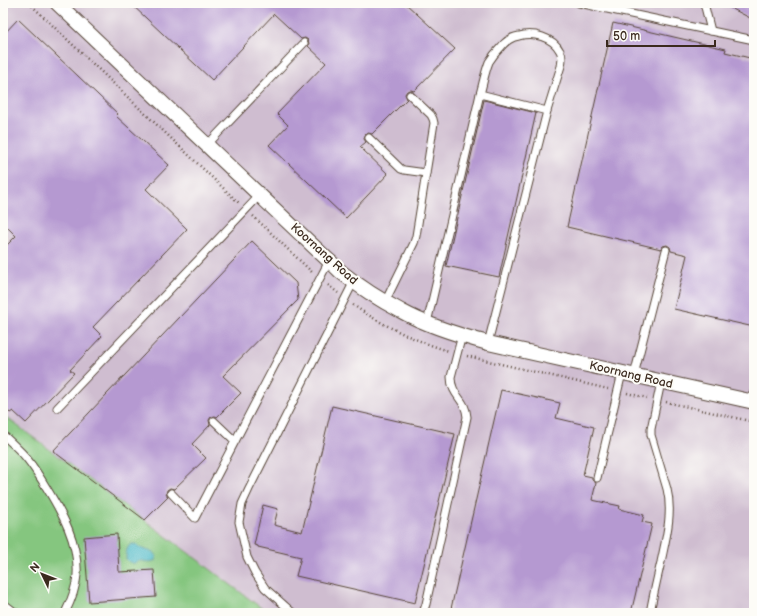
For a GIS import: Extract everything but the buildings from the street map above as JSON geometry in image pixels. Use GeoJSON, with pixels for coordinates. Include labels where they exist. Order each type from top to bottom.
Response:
{"type":"FeatureCollection","features":[{"type":"Feature","properties":{"kind":"street","name":"Koornang Road"},"geometry":{"type":"LineString","coordinates":[[57,3],[329,261],[354,281],[385,302],[416,319],[462,335],[488,342],[661,382],[753,399]]}},
{"type":"Feature","properties":{"kind":"lane"},"geometry":{"type":"LineString","coordinates":[[579,3],[754,40]]}},
{"type":"Feature","properties":{"kind":"lane"},"geometry":{"type":"LineString","coordinates":[[704,3],[711,31]]}},
{"type":"Feature","properties":{"kind":"lane"},"geometry":{"type":"LineString","coordinates":[[427,323],[480,94],[490,61],[501,47],[513,38],[520,35],[541,36],[557,46],[561,52],[561,66],[547,111],[488,342]]}},
{"type":"Feature","properties":{"kind":"lane"},"geometry":{"type":"LineString","coordinates":[[207,145],[304,43]]}},
{"type":"Feature","properties":{"kind":"lane"},"geometry":{"type":"LineString","coordinates":[[480,94],[547,111]]}},
{"type":"Feature","properties":{"kind":"lane"},"geometry":{"type":"LineString","coordinates":[[385,302],[416,236],[434,123],[428,112],[410,95]]}},
{"type":"Feature","properties":{"kind":"lane"},"geometry":{"type":"LineString","coordinates":[[369,138],[401,169],[426,173]]}},
{"type":"Feature","properties":{"kind":"lane"},"geometry":{"type":"LineString","coordinates":[[57,408],[260,195]]}},
{"type":"Feature","properties":{"kind":"lane"},"geometry":{"type":"LineString","coordinates":[[597,478],[618,391],[628,374],[666,250]]}},
{"type":"Feature","properties":{"kind":"lane"},"geometry":{"type":"LineString","coordinates":[[171,493],[195,518],[329,261]]}},
{"type":"Feature","properties":{"kind":"lane"},"geometry":{"type":"LineString","coordinates":[[293,613],[264,588],[254,573],[247,557],[239,522],[242,504],[354,281]]}},
{"type":"Feature","properties":{"kind":"lane"},"geometry":{"type":"LineString","coordinates":[[423,613],[467,417],[467,411],[452,389],[451,383],[451,377],[462,335]]}},
{"type":"Feature","properties":{"kind":"lane"},"geometry":{"type":"LineString","coordinates":[[650,613],[668,528],[669,508],[667,489],[651,435],[661,382]]}},
{"type":"Feature","properties":{"kind":"lane"},"geometry":{"type":"LineString","coordinates":[[214,421],[235,441]]}},
{"type":"Feature","properties":{"kind":"lane"},"geometry":{"type":"LineString","coordinates":[[3,435],[34,467],[60,510],[74,545],[76,552],[77,575],[72,598],[65,613]]}},
{"type":"Feature","properties":{"kind":"lane"},"geometry":{"type":"LineString","coordinates":[[3,603],[16,613]]}},
{"type":"Feature","properties":{"kind":"path"},"geometry":{"type":"LineString","coordinates":[[29,3],[136,103],[312,272],[345,299],[369,316],[430,345],[458,354],[754,422]]}},
{"type":"Feature","properties":{"kind":"shaded area"},"geometry":{"type":"Polygon","coordinates":[[[3,3],[754,3],[754,613],[268,613],[3,415],[3,244],[8,239],[3,233],[3,3]]]}},
{"type":"Feature","properties":{"kind":"green space"},"geometry":{"type":"Polygon","coordinates":[[[3,415],[198,560],[268,613],[3,613],[3,415]]]}},
{"type":"Feature","properties":{"kind":"water"},"geometry":{"type":"Polygon","coordinates":[[[131,544],[135,544],[142,549],[155,553],[156,560],[151,562],[129,562],[126,559],[126,553],[131,544]]]}}]}
